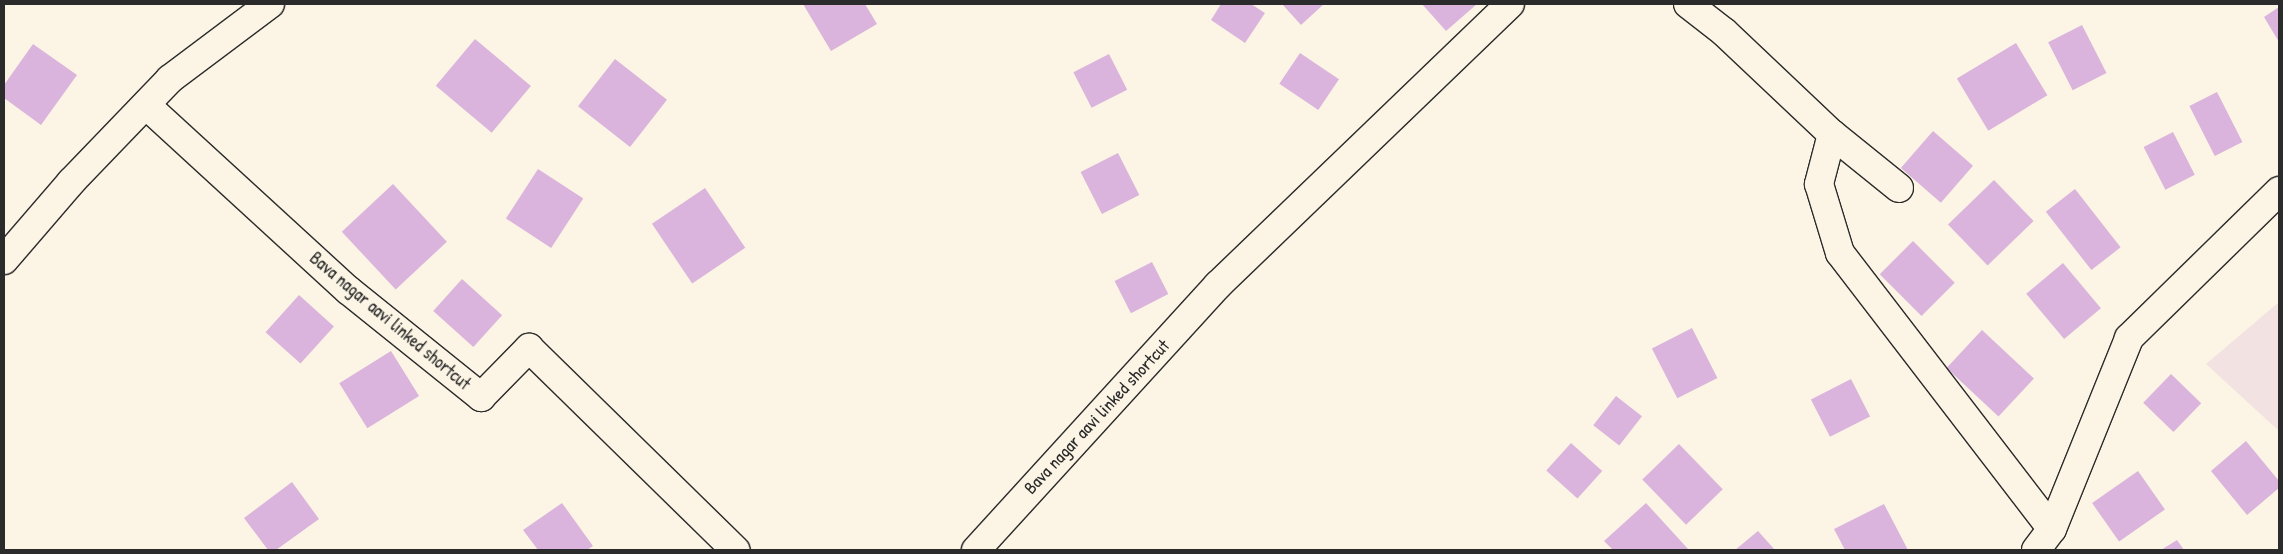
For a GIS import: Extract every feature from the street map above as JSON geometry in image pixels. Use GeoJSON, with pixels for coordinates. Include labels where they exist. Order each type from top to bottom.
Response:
{"type":"FeatureCollection","features":[{"type":"Feature","properties":{"kind":"street"},"geometry":{"type":"LineString","coordinates":[[4,260],[71,182],[170,79],[270,4]]}},
{"type":"Feature","properties":{"kind":"street","name":"Bava nagar aavi linked shortcut"},"geometry":{"type":"LineString","coordinates":[[976,550],[1218,285],[1510,4]]}},
{"type":"Feature","properties":{"kind":"street"},"geometry":{"type":"LineString","coordinates":[[1688,4],[1724,32],[1832,134],[1899,188]]}},
{"type":"Feature","properties":{"kind":"street","name":"Bava nagar aavi linked shortcut"},"geometry":{"type":"LineString","coordinates":[[146,105],[348,290],[481,397],[529,348],[735,550]]}},
{"type":"Feature","properties":{"kind":"street"},"geometry":{"type":"LineString","coordinates":[[1832,134],[1820,184],[1840,253],[2052,528]]}},
{"type":"Feature","properties":{"kind":"street"},"geometry":{"type":"LineString","coordinates":[[2036,550],[2052,528],[2130,338],[2279,191]]}},
{"type":"Feature","properties":{"kind":"shaded area"},"geometry":{"type":"Polygon","coordinates":[[[2279,302],[2279,431],[2206,364],[2279,302]]]}},
{"type":"Feature","properties":{"kind":"building"},"geometry":{"type":"Polygon","coordinates":[[[803,4],[865,4],[877,24],[831,51],[803,4]]]}},
{"type":"Feature","properties":{"kind":"building"},"geometry":{"type":"Polygon","coordinates":[[[1221,4],[1251,4],[1265,13],[1245,43],[1211,20],[1221,4]]]}},
{"type":"Feature","properties":{"kind":"building"},"geometry":{"type":"Polygon","coordinates":[[[1282,4],[1324,4],[1301,25],[1282,4]]]}},
{"type":"Feature","properties":{"kind":"building"},"geometry":{"type":"Polygon","coordinates":[[[1422,4],[1477,4],[1446,31],[1422,4]]]}},
{"type":"Feature","properties":{"kind":"building"},"geometry":{"type":"Polygon","coordinates":[[[2279,7],[2279,42],[2264,17],[2279,7]]]}},
{"type":"Feature","properties":{"kind":"building"},"geometry":{"type":"Polygon","coordinates":[[[2082,25],[2107,73],[2073,90],[2048,42],[2082,25]]]}},
{"type":"Feature","properties":{"kind":"building"},"geometry":{"type":"Polygon","coordinates":[[[475,39],[531,86],[492,133],[436,86],[475,39]]]}},
{"type":"Feature","properties":{"kind":"building"},"geometry":{"type":"Polygon","coordinates":[[[2016,43],[2047,95],[1988,131],[1957,79],[2016,43]]]}},
{"type":"Feature","properties":{"kind":"building"},"geometry":{"type":"Polygon","coordinates":[[[33,44],[77,75],[41,125],[4,98],[4,85],[33,44]]]}},
{"type":"Feature","properties":{"kind":"building"},"geometry":{"type":"Polygon","coordinates":[[[1300,53],[1339,79],[1318,110],[1279,84],[1300,53]]]}},
{"type":"Feature","properties":{"kind":"building"},"geometry":{"type":"Polygon","coordinates":[[[1109,54],[1127,90],[1092,108],[1073,72],[1109,54]]]}},
{"type":"Feature","properties":{"kind":"building"},"geometry":{"type":"Polygon","coordinates":[[[615,59],[667,100],[630,147],[578,106],[615,59]]]}},
{"type":"Feature","properties":{"kind":"building"},"geometry":{"type":"Polygon","coordinates":[[[2217,92],[2242,142],[2215,156],[2189,106],[2217,92]]]}},
{"type":"Feature","properties":{"kind":"building"},"geometry":{"type":"Polygon","coordinates":[[[1933,131],[1973,166],[1941,203],[1901,168],[1933,131]]]}},
{"type":"Feature","properties":{"kind":"building"},"geometry":{"type":"Polygon","coordinates":[[[2173,132],[2195,175],[2165,190],[2144,147],[2173,132]]]}},
{"type":"Feature","properties":{"kind":"building"},"geometry":{"type":"Polygon","coordinates":[[[1118,153],[1139,195],[1102,214],[1081,172],[1118,153]]]}},
{"type":"Feature","properties":{"kind":"building"},"geometry":{"type":"Polygon","coordinates":[[[538,169],[583,198],[551,248],[506,218],[538,169]]]}},
{"type":"Feature","properties":{"kind":"building"},"geometry":{"type":"Polygon","coordinates":[[[1994,180],[2034,221],[1988,265],[1948,224],[1994,180]]]}},
{"type":"Feature","properties":{"kind":"building"},"geometry":{"type":"Polygon","coordinates":[[[393,184],[447,242],[396,290],[342,232],[393,184]]]}},
{"type":"Feature","properties":{"kind":"building"},"geometry":{"type":"Polygon","coordinates":[[[705,188],[745,248],[692,283],[652,224],[705,188]]]}},
{"type":"Feature","properties":{"kind":"building"},"geometry":{"type":"Polygon","coordinates":[[[2075,189],[2121,247],[2091,270],[2046,212],[2075,189]]]}},
{"type":"Feature","properties":{"kind":"building"},"geometry":{"type":"Polygon","coordinates":[[[1913,241],[1955,283],[1921,316],[1880,274],[1913,241]]]}},
{"type":"Feature","properties":{"kind":"building"},"geometry":{"type":"Polygon","coordinates":[[[1152,262],[1168,294],[1131,313],[1115,281],[1152,262]]]}},
{"type":"Feature","properties":{"kind":"building"},"geometry":{"type":"Polygon","coordinates":[[[2063,263],[2101,308],[2064,339],[2026,294],[2063,263]]]}},
{"type":"Feature","properties":{"kind":"building"},"geometry":{"type":"Polygon","coordinates":[[[462,279],[502,315],[473,347],[433,311],[462,279]]]}},
{"type":"Feature","properties":{"kind":"building"},"geometry":{"type":"Polygon","coordinates":[[[299,295],[334,326],[300,364],[266,332],[299,295]]]}},
{"type":"Feature","properties":{"kind":"building"},"geometry":{"type":"Polygon","coordinates":[[[1692,328],[1717,378],[1677,398],[1652,348],[1692,328]]]}},
{"type":"Feature","properties":{"kind":"building"},"geometry":{"type":"Polygon","coordinates":[[[1982,330],[2034,378],[1998,416],[1947,368],[1982,330]]]}},
{"type":"Feature","properties":{"kind":"building"},"geometry":{"type":"Polygon","coordinates":[[[391,351],[419,396],[367,428],[339,383],[391,351]]]}},
{"type":"Feature","properties":{"kind":"building"},"geometry":{"type":"Polygon","coordinates":[[[2171,374],[2201,403],[2173,432],[2143,403],[2171,374]]]}},
{"type":"Feature","properties":{"kind":"building"},"geometry":{"type":"Polygon","coordinates":[[[1851,379],[1870,416],[1830,437],[1811,399],[1851,379]]]}},
{"type":"Feature","properties":{"kind":"building"},"geometry":{"type":"Polygon","coordinates":[[[1616,396],[1642,416],[1619,445],[1593,425],[1616,396]]]}},
{"type":"Feature","properties":{"kind":"building"},"geometry":{"type":"Polygon","coordinates":[[[2246,441],[2279,481],[2279,488],[2247,515],[2211,471],[2246,441]]]}},
{"type":"Feature","properties":{"kind":"building"},"geometry":{"type":"Polygon","coordinates":[[[1571,443],[1602,471],[1577,499],[1546,470],[1571,443]]]}},
{"type":"Feature","properties":{"kind":"building"},"geometry":{"type":"Polygon","coordinates":[[[1679,444],[1723,489],[1686,525],[1642,479],[1679,444]]]}},
{"type":"Feature","properties":{"kind":"building"},"geometry":{"type":"Polygon","coordinates":[[[2138,471],[2165,510],[2119,542],[2092,503],[2138,471]]]}},
{"type":"Feature","properties":{"kind":"building"},"geometry":{"type":"Polygon","coordinates":[[[292,482],[319,519],[276,550],[268,550],[244,518],[292,482]]]}},
{"type":"Feature","properties":{"kind":"building"},"geometry":{"type":"Polygon","coordinates":[[[562,503],[593,546],[587,550],[538,550],[523,530],[562,503]]]}},
{"type":"Feature","properties":{"kind":"building"},"geometry":{"type":"Polygon","coordinates":[[[1646,503],[1689,550],[1613,550],[1604,541],[1646,503]]]}},
{"type":"Feature","properties":{"kind":"building"},"geometry":{"type":"Polygon","coordinates":[[[1884,504],[1908,550],[1845,550],[1834,529],[1884,504]]]}},
{"type":"Feature","properties":{"kind":"building"},"geometry":{"type":"Polygon","coordinates":[[[1758,531],[1775,550],[1735,550],[1758,531]]]}},
{"type":"Feature","properties":{"kind":"building"},"geometry":{"type":"Polygon","coordinates":[[[2177,540],[2184,550],[2161,550],[2177,540]]]}}]}
